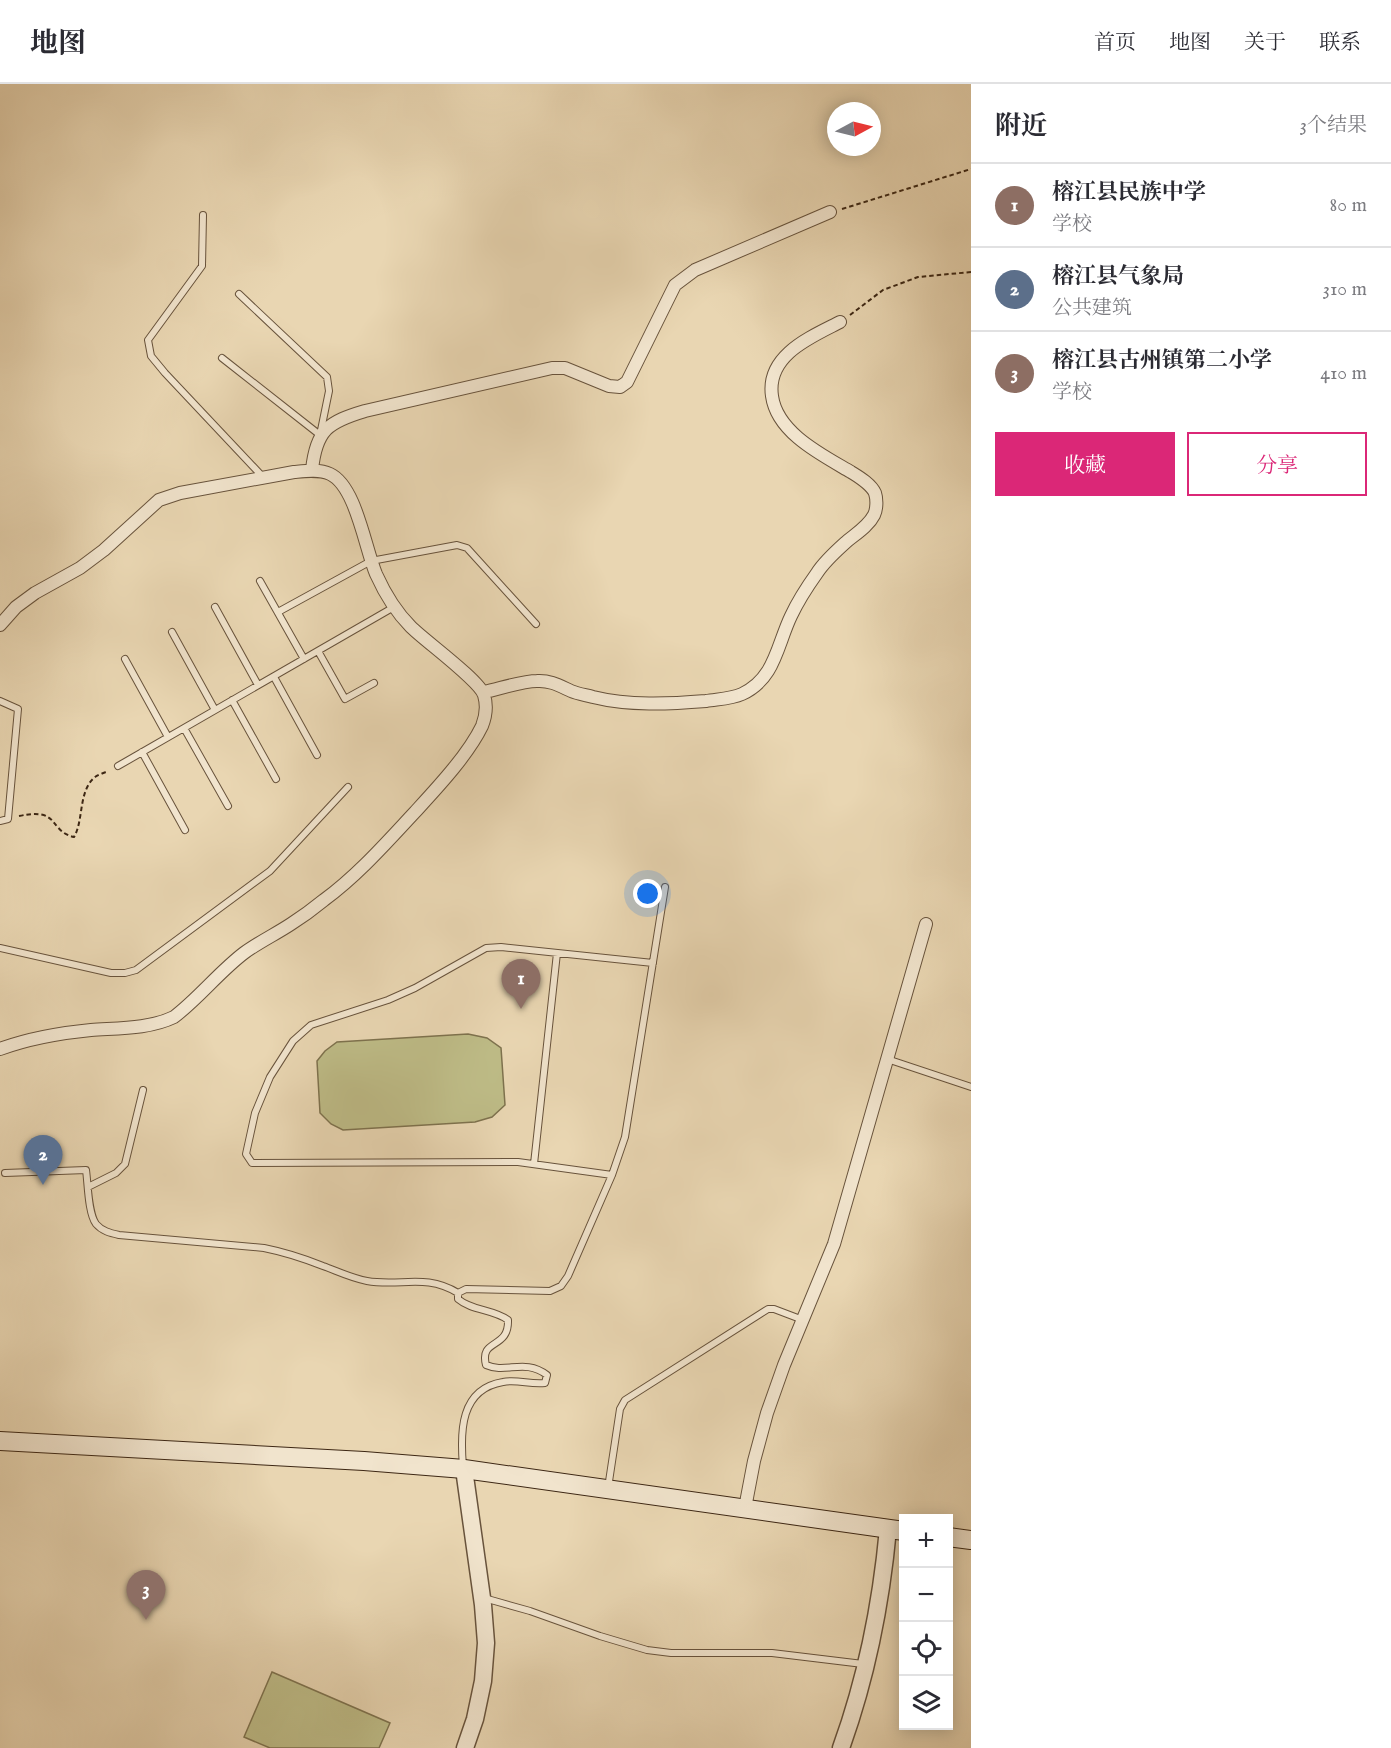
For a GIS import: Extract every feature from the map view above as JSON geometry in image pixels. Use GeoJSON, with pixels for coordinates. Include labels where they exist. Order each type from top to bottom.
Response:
{"type":"FeatureCollection","features":[{"type":"Feature","properties":{"kind":"main road"},"geometry":{"type":"LineString","coordinates":[[0,1441],[364,1461],[464,1469],[896,1530]]}},
{"type":"Feature","properties":{"kind":"main road"},"geometry":{"type":"LineString","coordinates":[[953,1538],[971,1540]]}},
{"type":"Feature","properties":{"kind":"street"},"geometry":{"type":"LineString","coordinates":[[312,470],[314,452],[320,435],[327,427],[336,421],[365,411],[552,368],[565,368],[609,386],[620,387],[627,382],[675,285],[695,270],[830,212]]}},
{"type":"Feature","properties":{"kind":"street"},"geometry":{"type":"LineString","coordinates":[[483,692],[537,681],[555,683],[572,691],[608,701],[684,703],[741,695],[758,685],[769,670],[790,616],[819,569],[838,549],[860,532],[874,515],[876,503],[874,491],[859,478],[799,438],[778,416],[772,403],[772,379],[784,357],[805,340],[840,322]]}},
{"type":"Feature","properties":{"kind":"street"},"geometry":{"type":"LineString","coordinates":[[0,625],[16,607],[80,568],[104,550],[159,500],[180,493],[312,470],[330,474],[344,484],[352,500],[371,561],[394,608],[483,692],[487,709],[481,726],[460,759],[383,847],[326,899],[293,923],[244,953],[174,1017],[145,1026],[45,1036],[0,1048]]}},
{"type":"Feature","properties":{"kind":"street"},"geometry":{"type":"LineString","coordinates":[[745,1508],[754,1461],[767,1413],[784,1365],[834,1244],[926,924]]}},
{"type":"Feature","properties":{"kind":"street"},"geometry":{"type":"LineString","coordinates":[[464,1469],[482,1597],[486,1643],[483,1682],[475,1719],[465,1748]]}},
{"type":"Feature","properties":{"kind":"street"},"geometry":{"type":"LineString","coordinates":[[841,1748],[867,1664],[896,1530]]}},
{"type":"Feature","properties":{"kind":"lane"},"geometry":{"type":"LineString","coordinates":[[203,215],[202,266],[148,340],[151,356],[264,477]]}},
{"type":"Feature","properties":{"kind":"lane"},"geometry":{"type":"LineString","coordinates":[[222,357],[320,435],[328,391],[327,377],[238,294]]}},
{"type":"Feature","properties":{"kind":"lane"},"geometry":{"type":"LineString","coordinates":[[278,612],[371,561],[457,545],[467,548],[536,624]]}},
{"type":"Feature","properties":{"kind":"lane"},"geometry":{"type":"LineString","coordinates":[[260,581],[304,659]]}},
{"type":"Feature","properties":{"kind":"lane"},"geometry":{"type":"LineString","coordinates":[[215,607],[258,686]]}},
{"type":"Feature","properties":{"kind":"lane"},"geometry":{"type":"LineString","coordinates":[[118,766],[394,608]]}},
{"type":"Feature","properties":{"kind":"lane"},"geometry":{"type":"LineString","coordinates":[[172,632],[215,710]]}},
{"type":"Feature","properties":{"kind":"lane"},"geometry":{"type":"LineString","coordinates":[[318,651],[345,699],[374,683]]}},
{"type":"Feature","properties":{"kind":"lane"},"geometry":{"type":"LineString","coordinates":[[125,659],[168,737]]}},
{"type":"Feature","properties":{"kind":"lane"},"geometry":{"type":"LineString","coordinates":[[274,677],[317,755]]}},
{"type":"Feature","properties":{"kind":"lane"},"geometry":{"type":"LineString","coordinates":[[232,700],[276,779]]}},
{"type":"Feature","properties":{"kind":"lane"},"geometry":{"type":"LineString","coordinates":[[0,701],[18,708],[8,819],[0,821]]}},
{"type":"Feature","properties":{"kind":"lane"},"geometry":{"type":"LineString","coordinates":[[184,728],[228,806]]}},
{"type":"Feature","properties":{"kind":"lane"},"geometry":{"type":"LineString","coordinates":[[142,752],[185,830]]}},
{"type":"Feature","properties":{"kind":"lane"},"geometry":{"type":"LineString","coordinates":[[0,948],[111,973],[136,970],[270,871],[348,787]]}},
{"type":"Feature","properties":{"kind":"lane"},"geometry":{"type":"LineString","coordinates":[[458,1293],[466,1289],[550,1291],[561,1287],[568,1276],[612,1175],[625,1137],[665,887]]}},
{"type":"Feature","properties":{"kind":"lane"},"geometry":{"type":"LineString","coordinates":[[612,1175],[518,1162],[252,1163],[246,1154],[255,1113],[270,1077],[293,1041],[310,1025],[397,996],[486,948],[501,947],[653,963]]}},
{"type":"Feature","properties":{"kind":"lane"},"geometry":{"type":"LineString","coordinates":[[534,1164],[556,953]]}},
{"type":"Feature","properties":{"kind":"lane"},"geometry":{"type":"LineString","coordinates":[[887,1059],[971,1087]]}},
{"type":"Feature","properties":{"kind":"lane"},"geometry":{"type":"LineString","coordinates":[[88,1187],[117,1173],[125,1164],[143,1090]]}},
{"type":"Feature","properties":{"kind":"lane"},"geometry":{"type":"LineString","coordinates":[[5,1173],[86,1170],[91,1210],[95,1223],[105,1232],[264,1248],[285,1252],[357,1279],[431,1282],[447,1286],[458,1293]]}},
{"type":"Feature","properties":{"kind":"lane"},"geometry":{"type":"LineString","coordinates":[[458,1293],[458,1299],[465,1305],[499,1314],[508,1320],[508,1329],[504,1337],[487,1349],[484,1356],[486,1365],[494,1368],[523,1366],[540,1369],[547,1375],[545,1383],[534,1385],[518,1381],[502,1382],[483,1389],[470,1402],[463,1423],[461,1446],[464,1469]]}},
{"type":"Feature","properties":{"kind":"lane"},"geometry":{"type":"LineString","coordinates":[[608,1489],[620,1409],[625,1400],[768,1309],[774,1309],[802,1320]]}},
{"type":"Feature","properties":{"kind":"lane"},"geometry":{"type":"LineString","coordinates":[[482,1597],[647,1650],[671,1653],[772,1653],[867,1664]]}},
{"type":"Feature","properties":{"kind":"path"},"geometry":{"type":"LineString","coordinates":[[830,212],[971,169]]}},
{"type":"Feature","properties":{"kind":"path"},"geometry":{"type":"LineString","coordinates":[[840,322],[883,290],[918,277],[971,272]]}},
{"type":"Feature","properties":{"kind":"path"},"geometry":{"type":"LineString","coordinates":[[8,819],[42,813],[67,836],[74,837],[78,830],[85,792],[94,778],[118,766]]}},
{"type":"Feature","properties":{"kind":"shaded area"},"geometry":{"type":"Polygon","coordinates":[[[468,1034],[487,1038],[501,1048],[505,1105],[492,1117],[475,1122],[343,1130],[331,1124],[320,1113],[317,1061],[337,1042],[468,1034]]]}},
{"type":"Feature","properties":{"kind":"shaded area"},"geometry":{"type":"Polygon","coordinates":[[[272,1672],[390,1723],[379,1748],[270,1748],[244,1737],[272,1672]]]}},
{"type":"Feature","properties":{"kind":"place","name":"榕江县民族中学"},"geometry":{"type":"Point","coordinates":[521,1009]}},
{"type":"Feature","properties":{"kind":"place","name":"榕江县气象局"},"geometry":{"type":"Point","coordinates":[43,1185]}},
{"type":"Feature","properties":{"kind":"place","name":"榕江县古州镇第二小学"},"geometry":{"type":"Point","coordinates":[146,1620]}}]}
